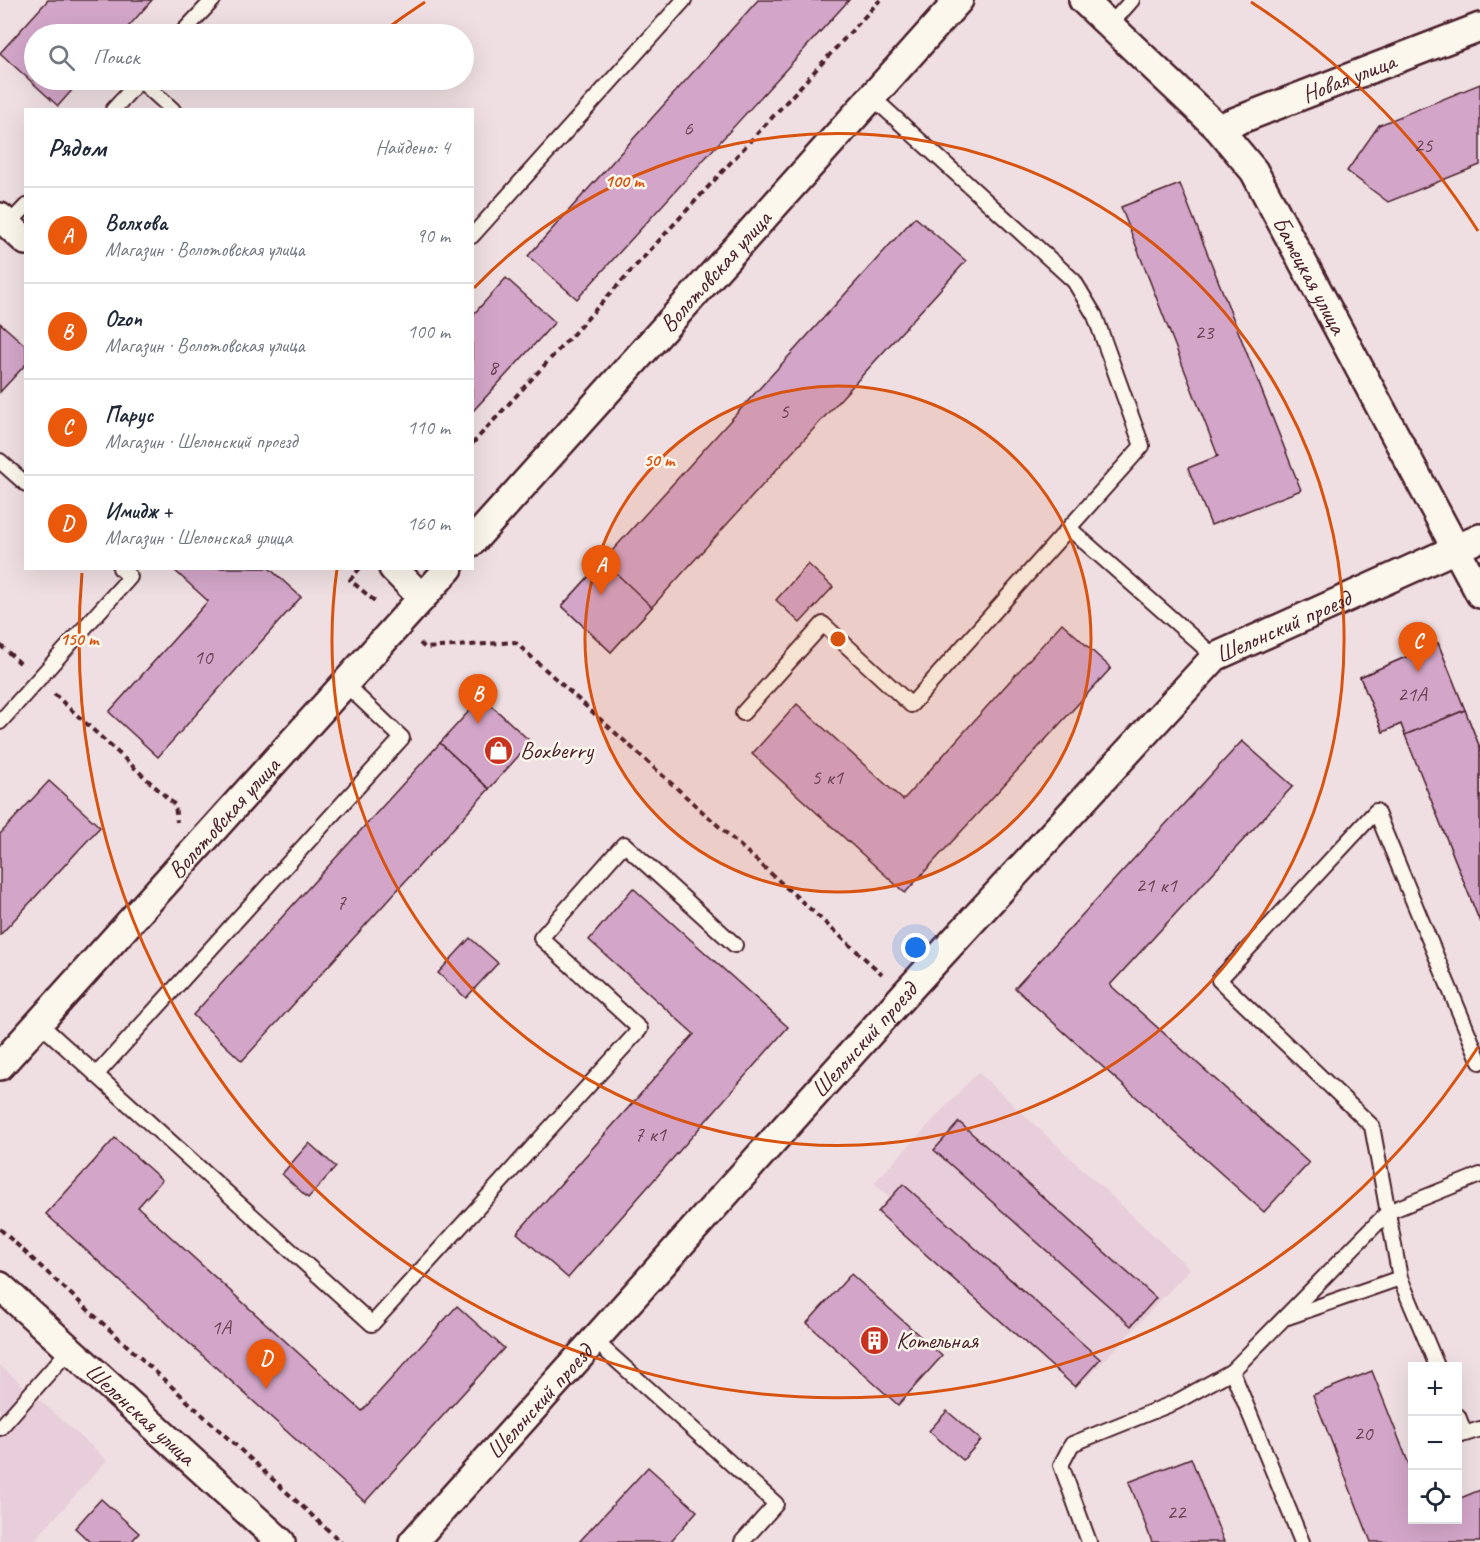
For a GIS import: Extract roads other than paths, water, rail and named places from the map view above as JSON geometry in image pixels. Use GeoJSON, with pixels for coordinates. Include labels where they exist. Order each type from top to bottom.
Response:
{"type":"FeatureCollection","features":[{"type":"Feature","properties":{"kind":"street","name":"Волотовская улица"},"geometry":{"type":"LineString","coordinates":[[474,540],[959,0]]}},
{"type":"Feature","properties":{"kind":"street","name":"Батецкая улица"},"geometry":{"type":"LineString","coordinates":[[1083,0],[1218,128],[1254,171],[1468,543],[1480,594]]}},
{"type":"Feature","properties":{"kind":"street","name":"Новая улица"},"geometry":{"type":"LineString","coordinates":[[1218,128],[1480,27]]}},
{"type":"Feature","properties":{"kind":"street","name":"Шелонский проезд"},"geometry":{"type":"LineString","coordinates":[[413,1542],[905,994],[1215,657],[1468,543]]}},
{"type":"Feature","properties":{"kind":"street"},"geometry":{"type":"LineString","coordinates":[[395,570],[422,598]]}},
{"type":"Feature","properties":{"kind":"street","name":"Волотовская улица"},"geometry":{"type":"LineString","coordinates":[[0,1066],[346,685],[446,570]]}},
{"type":"Feature","properties":{"kind":"street","name":"Шелонская улица"},"geometry":{"type":"LineString","coordinates":[[0,1286],[281,1542]]}},
{"type":"Feature","properties":{"kind":"lane"},"geometry":{"type":"LineString","coordinates":[[190,24],[213,0]]}},
{"type":"Feature","properties":{"kind":"lane"},"geometry":{"type":"LineString","coordinates":[[474,234],[684,0]]}},
{"type":"Feature","properties":{"kind":"lane"},"geometry":{"type":"LineString","coordinates":[[1110,25],[1132,0]]}},
{"type":"Feature","properties":{"kind":"lane"},"geometry":{"type":"LineString","coordinates":[[115,108],[131,90]]}},
{"type":"Feature","properties":{"kind":"lane"},"geometry":{"type":"LineString","coordinates":[[151,90],[171,108]]}},
{"type":"Feature","properties":{"kind":"lane"},"geometry":{"type":"LineString","coordinates":[[743,713],[823,624],[911,705],[1142,446],[1095,316],[1074,281],[872,97]]}},
{"type":"Feature","properties":{"kind":"lane"},"geometry":{"type":"LineString","coordinates":[[0,461],[24,483]]}},
{"type":"Feature","properties":{"kind":"lane"},"geometry":{"type":"LineString","coordinates":[[1070,529],[1215,657]]}},
{"type":"Feature","properties":{"kind":"lane"},"geometry":{"type":"LineString","coordinates":[[0,722],[130,577],[122,570]]}},
{"type":"Feature","properties":{"kind":"lane"},"geometry":{"type":"LineString","coordinates":[[96,1075],[402,738],[346,685]]}},
{"type":"Feature","properties":{"kind":"lane"},"geometry":{"type":"LineString","coordinates":[[1435,1362],[1400,1278],[1372,1126],[1219,980],[1376,810],[1480,1062]]}},
{"type":"Feature","properties":{"kind":"lane"},"geometry":{"type":"LineString","coordinates":[[39,1023],[372,1324],[640,1029],[541,938],[624,844],[735,945]]}},
{"type":"Feature","properties":{"kind":"lane"},"geometry":{"type":"LineString","coordinates":[[1089,1542],[1061,1465],[1072,1443],[1176,1402],[1232,1371],[1388,1212],[1480,1175]]}},
{"type":"Feature","properties":{"kind":"lane"},"geometry":{"type":"LineString","coordinates":[[1285,1318],[1400,1278]]}},
{"type":"Feature","properties":{"kind":"lane"},"geometry":{"type":"LineString","coordinates":[[594,1340],[776,1504],[742,1542]]}},
{"type":"Feature","properties":{"kind":"lane"},"geometry":{"type":"LineString","coordinates":[[0,1428],[70,1349]]}},
{"type":"Feature","properties":{"kind":"lane"},"geometry":{"type":"LineString","coordinates":[[1232,1371],[1302,1542]]}},
{"type":"Feature","properties":{"kind":"lane"},"geometry":{"type":"LineString","coordinates":[[1462,1426],[1465,1434],[1480,1429]]}},
{"type":"Feature","properties":{"kind":"place","name":"Волхова"},"geometry":{"type":"Point","coordinates":[601,595]}},
{"type":"Feature","properties":{"kind":"place","name":"Парус"},"geometry":{"type":"Point","coordinates":[1418,672]}},
{"type":"Feature","properties":{"kind":"place","name":"Ozon"},"geometry":{"type":"Point","coordinates":[478,724]}},
{"type":"Feature","properties":{"kind":"place","name":"Boxberry"},"geometry":{"type":"Point","coordinates":[499,750]}},
{"type":"Feature","properties":{"kind":"place","name":"Котельная"},"geometry":{"type":"Point","coordinates":[875,1340]}},
{"type":"Feature","properties":{"kind":"place","name":"Имидж +"},"geometry":{"type":"Point","coordinates":[266,1389]}}]}
